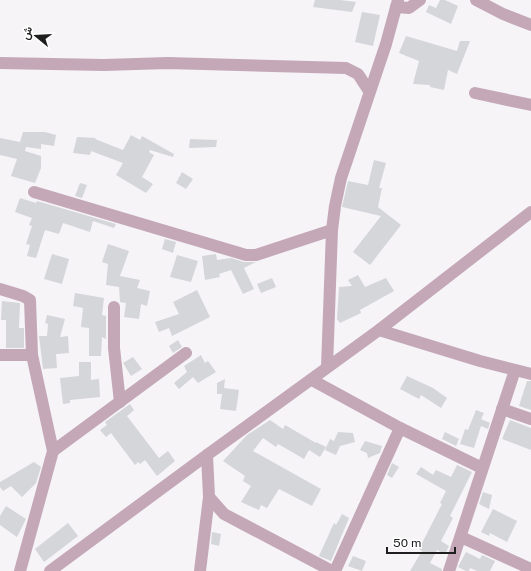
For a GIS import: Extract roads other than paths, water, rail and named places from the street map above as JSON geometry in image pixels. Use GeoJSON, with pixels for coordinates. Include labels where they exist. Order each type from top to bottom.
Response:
{"type":"FeatureCollection","features":[{"type":"Feature","properties":{"kind":"street"},"geometry":{"type":"LineString","coordinates":[[327,367],[332,230],[341,178],[397,3],[409,8],[420,0]]}},
{"type":"Feature","properties":{"kind":"street"},"geometry":{"type":"LineString","coordinates":[[476,0],[503,14],[531,25]]}},
{"type":"Feature","properties":{"kind":"street"},"geometry":{"type":"LineString","coordinates":[[0,63],[104,65],[168,63],[346,68],[358,74],[369,91]]}},
{"type":"Feature","properties":{"kind":"street"},"geometry":{"type":"LineString","coordinates":[[475,93],[531,105]]}},
{"type":"Feature","properties":{"kind":"street"},"geometry":{"type":"LineString","coordinates":[[34,192],[246,255],[256,255],[332,230]]}},
{"type":"Feature","properties":{"kind":"street"},"geometry":{"type":"LineString","coordinates":[[50,571],[379,330],[531,212]]}},
{"type":"Feature","properties":{"kind":"street"},"geometry":{"type":"LineString","coordinates":[[0,289],[23,296],[30,300],[32,355],[53,451],[20,571]]}},
{"type":"Feature","properties":{"kind":"street"},"geometry":{"type":"LineString","coordinates":[[114,307],[114,348],[120,402]]}},
{"type":"Feature","properties":{"kind":"street"},"geometry":{"type":"LineString","coordinates":[[379,330],[480,361],[531,374]]}},
{"type":"Feature","properties":{"kind":"street"},"geometry":{"type":"LineString","coordinates":[[53,451],[186,353]]}},
{"type":"Feature","properties":{"kind":"street"},"geometry":{"type":"LineString","coordinates":[[0,355],[32,355]]}},
{"type":"Feature","properties":{"kind":"street"},"geometry":{"type":"LineString","coordinates":[[449,571],[515,370]]}},
{"type":"Feature","properties":{"kind":"street"},"geometry":{"type":"LineString","coordinates":[[312,380],[400,428],[482,468]]}},
{"type":"Feature","properties":{"kind":"street"},"geometry":{"type":"LineString","coordinates":[[502,408],[531,419]]}},
{"type":"Feature","properties":{"kind":"street"},"geometry":{"type":"LineString","coordinates":[[209,497],[224,514],[334,571],[400,428]]}},
{"type":"Feature","properties":{"kind":"street"},"geometry":{"type":"LineString","coordinates":[[200,571],[209,497],[207,455]]}},
{"type":"Feature","properties":{"kind":"street"},"geometry":{"type":"LineString","coordinates":[[461,537],[531,569]]}}]}
